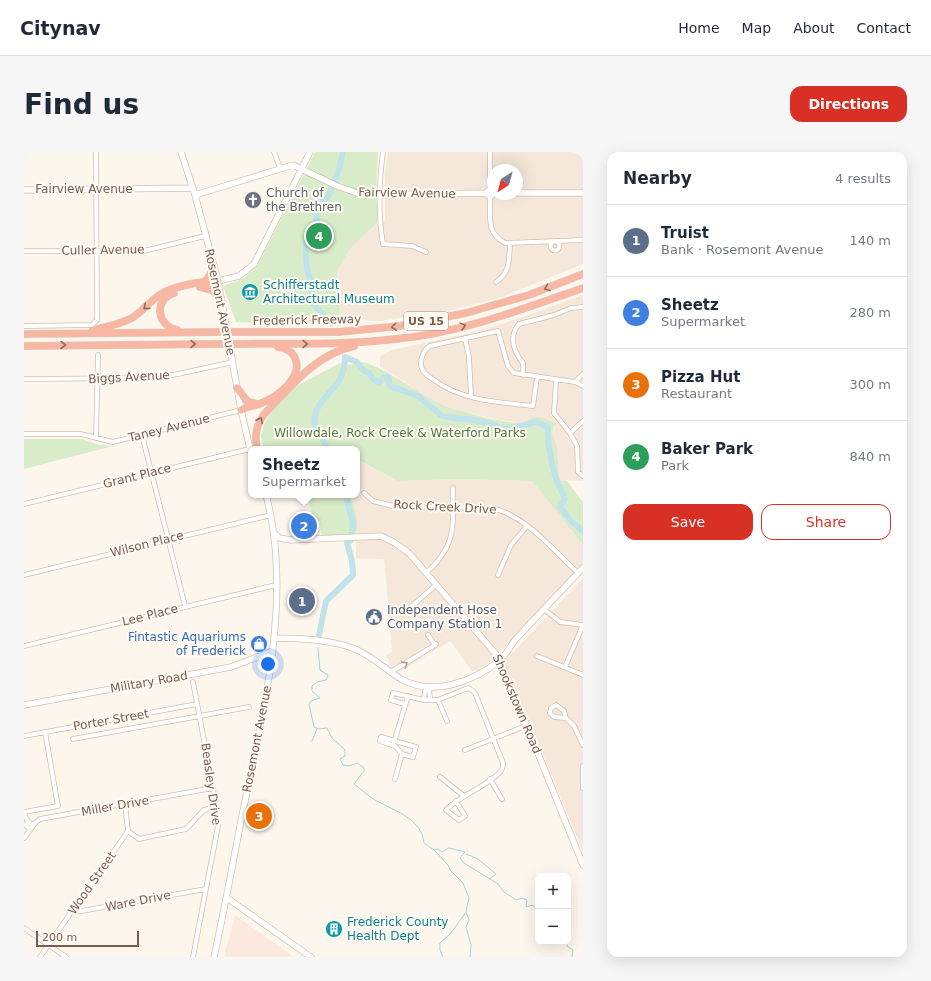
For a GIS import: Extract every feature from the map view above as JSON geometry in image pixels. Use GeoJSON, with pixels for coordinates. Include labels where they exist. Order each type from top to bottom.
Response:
{"type":"FeatureCollection","features":[{"type":"Feature","properties":{"kind":"highway"},"geometry":{"type":"LineString","coordinates":[[206,281],[214,268]]}},
{"type":"Feature","properties":{"kind":"highway","name":"Frederick Freeway"},"geometry":{"type":"LineString","coordinates":[[24,334],[338,332],[400,326],[466,313],[529,295],[583,274]]}},
{"type":"Feature","properties":{"kind":"highway"},"geometry":{"type":"LineString","coordinates":[[84,334],[131,318],[165,292],[206,281],[218,281]]}},
{"type":"Feature","properties":{"kind":"highway"},"geometry":{"type":"LineString","coordinates":[[190,332],[172,328],[165,324],[161,317],[161,305],[165,298],[172,293],[200,287],[218,281]]}},
{"type":"Feature","properties":{"kind":"highway"},"geometry":{"type":"LineString","coordinates":[[200,287],[212,290],[220,298]]}},
{"type":"Feature","properties":{"kind":"highway","name":"Frederick Freeway"},"geometry":{"type":"LineString","coordinates":[[24,346],[341,344],[398,339],[444,331],[511,314],[583,288]]}},
{"type":"Feature","properties":{"kind":"highway"},"geometry":{"type":"LineString","coordinates":[[254,446],[259,422],[262,416],[315,363],[331,353],[345,348],[398,339]]}},
{"type":"Feature","properties":{"kind":"highway"},"geometry":{"type":"LineString","coordinates":[[241,410],[259,404],[273,397],[288,384],[296,370],[296,360],[290,351],[285,348],[252,344]]}},
{"type":"Feature","properties":{"kind":"highway"},"geometry":{"type":"LineString","coordinates":[[237,388],[247,401],[259,404]]}},
{"type":"Feature","properties":{"kind":"highway"},"geometry":{"type":"LineString","coordinates":[[241,410],[263,407],[280,398]]}},
{"type":"Feature","properties":{"kind":"street"},"geometry":{"type":"LineString","coordinates":[[24,326],[94,324],[97,320],[96,152]]}},
{"type":"Feature","properties":{"kind":"street","name":"Rosemont Avenue"},"geometry":{"type":"LineString","coordinates":[[182,152],[218,281],[241,410],[252,446]]}},
{"type":"Feature","properties":{"kind":"street"},"geometry":{"type":"LineString","coordinates":[[274,152],[280,168]]}},
{"type":"Feature","properties":{"kind":"street"},"geometry":{"type":"LineString","coordinates":[[218,281],[240,276],[254,264],[310,152]]}},
{"type":"Feature","properties":{"kind":"street"},"geometry":{"type":"LineString","coordinates":[[383,152],[380,175],[383,244],[412,246],[426,252]]}},
{"type":"Feature","properties":{"kind":"street"},"geometry":{"type":"LineString","coordinates":[[490,152],[490,164]]}},
{"type":"Feature","properties":{"kind":"street","name":"Fairview Avenue"},"geometry":{"type":"LineString","coordinates":[[195,195],[293,165],[337,186],[357,193],[380,195],[487,193]]}},
{"type":"Feature","properties":{"kind":"street","name":"Fairview Avenue"},"geometry":{"type":"LineString","coordinates":[[24,190],[193,188]]}},
{"type":"Feature","properties":{"kind":"street"},"geometry":{"type":"LineString","coordinates":[[523,193],[583,193]]}},
{"type":"Feature","properties":{"kind":"street"},"geometry":{"type":"LineString","coordinates":[[491,200],[491,231],[500,240],[510,244],[583,240]]}},
{"type":"Feature","properties":{"kind":"street","name":"Culler Avenue"},"geometry":{"type":"LineString","coordinates":[[24,251],[144,250],[205,236]]}},
{"type":"Feature","properties":{"kind":"street"},"geometry":{"type":"LineString","coordinates":[[496,282],[506,274],[509,266],[510,244]]}},
{"type":"Feature","properties":{"kind":"street"},"geometry":{"type":"LineString","coordinates":[[523,375],[523,363],[517,357],[513,346],[516,328],[519,324],[554,315],[571,308],[583,307]]}},
{"type":"Feature","properties":{"kind":"street"},"geometry":{"type":"LineString","coordinates":[[537,377],[534,406],[471,398],[446,389],[428,377],[421,367],[423,353],[430,346],[498,331],[508,366],[514,373],[575,382],[583,386]]}},
{"type":"Feature","properties":{"kind":"street"},"geometry":{"type":"LineString","coordinates":[[465,338],[470,357],[471,398]]}},
{"type":"Feature","properties":{"kind":"street"},"geometry":{"type":"LineString","coordinates":[[96,438],[98,355]]}},
{"type":"Feature","properties":{"kind":"street","name":"Biggs Avenue"},"geometry":{"type":"LineString","coordinates":[[24,379],[98,379],[168,376],[233,362]]}},
{"type":"Feature","properties":{"kind":"street"},"geometry":{"type":"LineString","coordinates":[[575,382],[583,374]]}},
{"type":"Feature","properties":{"kind":"street"},"geometry":{"type":"LineString","coordinates":[[556,380],[554,413],[570,433],[577,446],[578,472],[583,476]]}},
{"type":"Feature","properties":{"kind":"street","name":"Taney Avenue"},"geometry":{"type":"LineString","coordinates":[[24,434],[75,434],[113,442],[241,410]]}},
{"type":"Feature","properties":{"kind":"street"},"geometry":{"type":"LineString","coordinates":[[570,433],[583,421]]}},
{"type":"Feature","properties":{"kind":"street"},"geometry":{"type":"LineString","coordinates":[[142,435],[153,472],[185,606]]}},
{"type":"Feature","properties":{"kind":"street"},"geometry":{"type":"LineString","coordinates":[[577,446],[583,446]]}},
{"type":"Feature","properties":{"kind":"street","name":"Grant Place"},"geometry":{"type":"LineString","coordinates":[[24,504],[153,472],[248,451]]}},
{"type":"Feature","properties":{"kind":"street"},"geometry":{"type":"LineString","coordinates":[[426,573],[434,566],[449,546],[453,527],[453,488]]}},
{"type":"Feature","properties":{"kind":"street","name":"Rock Creek Drive"},"geometry":{"type":"LineString","coordinates":[[364,493],[373,501],[393,506],[492,508],[506,511],[516,516],[578,573]]}},
{"type":"Feature","properties":{"kind":"street","name":"Rosemont Avenue"},"geometry":{"type":"LineString","coordinates":[[214,957],[227,898],[273,651],[276,547],[267,498]]}},
{"type":"Feature","properties":{"kind":"street","name":"Wilson Place"},"geometry":{"type":"LineString","coordinates":[[24,575],[271,515]]}},
{"type":"Feature","properties":{"kind":"street"},"geometry":{"type":"LineString","coordinates":[[498,575],[511,545],[527,526]]}},
{"type":"Feature","properties":{"kind":"street"},"geometry":{"type":"LineString","coordinates":[[274,534],[285,540],[276,547]]}},
{"type":"Feature","properties":{"kind":"street","name":"Shookstown Road"},"geometry":{"type":"LineString","coordinates":[[285,540],[346,538],[374,535],[388,538],[409,553],[500,659],[528,725],[583,865]]}},
{"type":"Feature","properties":{"kind":"street"},"geometry":{"type":"LineString","coordinates":[[274,638],[340,644],[357,650],[393,671],[403,680],[429,687],[453,685],[469,679],[500,659],[506,650],[583,568]]}},
{"type":"Feature","properties":{"kind":"street","name":"Lee Place"},"geometry":{"type":"LineString","coordinates":[[24,646],[276,584]]}},
{"type":"Feature","properties":{"kind":"street"},"geometry":{"type":"LineString","coordinates":[[406,611],[436,585]]}},
{"type":"Feature","properties":{"kind":"street"},"geometry":{"type":"LineString","coordinates":[[544,609],[560,622],[583,625],[565,667]]}},
{"type":"Feature","properties":{"kind":"street"},"geometry":{"type":"LineString","coordinates":[[393,671],[436,645],[428,635]]}},
{"type":"Feature","properties":{"kind":"street","name":"Military Road"},"geometry":{"type":"LineString","coordinates":[[24,705],[223,668],[236,665],[273,651]]}},
{"type":"Feature","properties":{"kind":"street"},"geometry":{"type":"LineString","coordinates":[[537,656],[583,676]]}},
{"type":"Feature","properties":{"kind":"street","name":"Beasley Drive"},"geometry":{"type":"LineString","coordinates":[[193,682],[213,788],[217,838],[194,957]]}},
{"type":"Feature","properties":{"kind":"street"},"geometry":{"type":"LineString","coordinates":[[424,700],[425,691],[429,687]]}},
{"type":"Feature","properties":{"kind":"street"},"geometry":{"type":"LineString","coordinates":[[429,687],[430,700]]}},
{"type":"Feature","properties":{"kind":"street"},"geometry":{"type":"LineString","coordinates":[[404,704],[391,700],[393,692],[424,700],[438,700],[465,689],[472,690],[476,693],[503,763],[503,767],[500,772],[456,801],[446,810],[459,820],[466,816],[456,801]]}},
{"type":"Feature","properties":{"kind":"street"},"geometry":{"type":"LineString","coordinates":[[395,746],[380,742],[381,737],[394,740],[416,747],[413,757],[402,754],[395,746],[394,740],[404,704],[408,696]]}},
{"type":"Feature","properties":{"kind":"street"},"geometry":{"type":"LineString","coordinates":[[438,700],[446,721]]}},
{"type":"Feature","properties":{"kind":"street","name":"Porter Street"},"geometry":{"type":"LineString","coordinates":[[24,736],[197,704]]}},
{"type":"Feature","properties":{"kind":"street"},"geometry":{"type":"LineString","coordinates":[[73,739],[249,707]]}},
{"type":"Feature","properties":{"kind":"street"},"geometry":{"type":"LineString","coordinates":[[566,718],[574,726],[583,745]]}},
{"type":"Feature","properties":{"kind":"street"},"geometry":{"type":"LineString","coordinates":[[465,750],[528,725]]}},
{"type":"Feature","properties":{"kind":"street"},"geometry":{"type":"LineString","coordinates":[[32,827],[24,813],[58,806],[45,732]]}},
{"type":"Feature","properties":{"kind":"street"},"geometry":{"type":"LineString","coordinates":[[395,779],[402,754]]}},
{"type":"Feature","properties":{"kind":"street"},"geometry":{"type":"LineString","coordinates":[[583,766],[583,788]]}},
{"type":"Feature","properties":{"kind":"street"},"geometry":{"type":"LineString","coordinates":[[440,777],[464,796]]}},
{"type":"Feature","properties":{"kind":"street"},"geometry":{"type":"LineString","coordinates":[[490,779],[502,799]]}},
{"type":"Feature","properties":{"kind":"street","name":"Miller Drive"},"geometry":{"type":"LineString","coordinates":[[32,827],[40,819],[213,788]]}},
{"type":"Feature","properties":{"kind":"street"},"geometry":{"type":"LineString","coordinates":[[125,804],[128,831],[139,839],[186,829],[204,810],[215,806]]}},
{"type":"Feature","properties":{"kind":"street"},"geometry":{"type":"LineString","coordinates":[[24,824],[32,827]]}},
{"type":"Feature","properties":{"kind":"street"},"geometry":{"type":"LineString","coordinates":[[24,838],[32,827]]}},
{"type":"Feature","properties":{"kind":"street","name":"Wood Street"},"geometry":{"type":"LineString","coordinates":[[40,957],[128,831]]}},
{"type":"Feature","properties":{"kind":"street","name":"Ware Drive"},"geometry":{"type":"LineString","coordinates":[[70,914],[206,889]]}},
{"type":"Feature","properties":{"kind":"street"},"geometry":{"type":"LineString","coordinates":[[227,898],[310,957]]}},
{"type":"Feature","properties":{"kind":"street"},"geometry":{"type":"LineString","coordinates":[[24,928],[66,957]]}},
{"type":"Feature","properties":{"kind":"shaded area"},"geometry":{"type":"Polygon","coordinates":[[[388,152],[583,152],[583,264],[502,297],[447,311],[381,321],[340,319],[337,271],[350,249],[378,222],[385,221],[385,175],[388,152]]]}},
{"type":"Feature","properties":{"kind":"shaded area"},"geometry":{"type":"Polygon","coordinates":[[[583,295],[583,481],[559,480],[557,446],[552,434],[555,427],[551,420],[532,417],[523,423],[500,420],[460,411],[433,401],[380,367],[380,356],[392,350],[474,332],[523,317],[583,295]]]}},
{"type":"Feature","properties":{"kind":"shaded area"},"geometry":{"type":"Polygon","coordinates":[[[360,462],[398,481],[458,479],[532,481],[583,545],[583,563],[494,659],[478,670],[472,671],[450,641],[400,672],[393,670],[386,655],[392,652],[384,559],[356,558],[356,521],[351,498],[360,498],[360,462]]]}},
{"type":"Feature","properties":{"kind":"shaded area"},"geometry":{"type":"Polygon","coordinates":[[[583,578],[583,852],[505,661],[583,578]]]}},
{"type":"Feature","properties":{"kind":"shaded area"},"geometry":{"type":"Polygon","coordinates":[[[235,915],[294,957],[224,957],[235,915]]]}},
{"type":"Feature","properties":{"kind":"green space"},"geometry":{"type":"Polygon","coordinates":[[[315,152],[378,152],[376,189],[378,222],[350,249],[337,271],[340,319],[317,320],[317,325],[236,322],[223,286],[244,278],[257,266],[315,152]]]}},
{"type":"Feature","properties":{"kind":"green space","name":"Willowdale, Rock Creek & Waterford Parks"},"geometry":{"type":"Polygon","coordinates":[[[363,362],[388,373],[448,407],[483,417],[508,422],[523,423],[532,417],[541,417],[553,422],[555,424],[552,434],[557,445],[559,480],[567,481],[583,502],[583,545],[532,481],[458,479],[398,481],[360,461],[360,446],[263,446],[261,436],[269,415],[293,388],[340,363],[344,366],[363,362]]]}},
{"type":"Feature","properties":{"kind":"green space"},"geometry":{"type":"Polygon","coordinates":[[[24,439],[82,439],[99,445],[113,446],[24,469],[24,439]]]}},
{"type":"Feature","properties":{"kind":"green space"},"geometry":{"type":"Polygon","coordinates":[[[309,498],[350,498],[357,522],[356,533],[354,537],[322,536],[320,521],[313,521],[309,498]]]}},
{"type":"Feature","properties":{"kind":"waterway"},"geometry":{"type":"LineString","coordinates":[[331,323],[312,303],[314,298],[310,287],[311,280],[307,266],[306,246],[309,234],[317,220],[316,207],[329,195],[343,152]]}},
{"type":"Feature","properties":{"kind":"waterway"},"geometry":{"type":"LineString","coordinates":[[326,446],[315,424],[316,412],[322,401],[339,381],[344,370],[345,357],[357,362],[363,370],[369,373],[373,379],[379,383],[383,378],[388,377],[390,386],[418,396],[442,416],[469,419],[496,425],[502,429],[537,422],[548,427],[552,463],[556,478],[565,499],[560,507],[572,522],[583,531]]}},
{"type":"Feature","properties":{"kind":"waterway"},"geometry":{"type":"LineString","coordinates":[[319,635],[326,601],[353,575],[352,561],[347,543],[351,540],[353,524],[347,498]]}},
{"type":"Feature","properties":{"kind":"waterway"},"geometry":{"type":"LineString","coordinates":[[318,648],[320,670],[328,675],[326,680],[317,682],[312,686],[312,691],[320,698],[311,701],[309,704],[314,727],[319,729],[327,728],[332,738],[345,750],[345,756],[340,759],[343,765],[349,766],[357,763],[364,768],[364,771],[354,784],[374,799],[399,812],[413,822],[422,835],[424,843],[434,850],[463,883],[469,898],[466,912],[469,920],[466,927],[471,945],[470,957]]}},
{"type":"Feature","properties":{"kind":"waterway"},"geometry":{"type":"LineString","coordinates":[[312,741],[317,729]]}},
{"type":"Feature","properties":{"kind":"waterway"},"geometry":{"type":"LineString","coordinates":[[434,850],[438,849],[442,852],[449,848],[465,852],[460,858],[464,863],[498,884],[504,892],[516,900],[522,898],[527,900],[526,907],[532,905],[537,909]]}},
{"type":"Feature","properties":{"kind":"waterway"},"geometry":{"type":"LineString","coordinates":[[466,854],[478,859],[496,874],[490,879]]}},
{"type":"Feature","properties":{"kind":"waterway"},"geometry":{"type":"LineString","coordinates":[[443,957],[440,950],[440,943],[451,933],[466,912]]}},
{"type":"Feature","properties":{"kind":"waterway"},"geometry":{"type":"LineString","coordinates":[[567,945],[573,950],[572,957]]}},
{"type":"Feature","properties":{"kind":"place","name":"Church of the Brethren"},"geometry":{"type":"Point","coordinates":[253,200]}},
{"type":"Feature","properties":{"kind":"place","name":"Baker Park"},"geometry":{"type":"Point","coordinates":[319,236]}},
{"type":"Feature","properties":{"kind":"place","name":"Schifferstadt Architectural Museum"},"geometry":{"type":"Point","coordinates":[250,292]}},
{"type":"Feature","properties":{"kind":"place","name":"Sheetz"},"geometry":{"type":"Point","coordinates":[304,526]}},
{"type":"Feature","properties":{"kind":"place","name":"Truist"},"geometry":{"type":"Point","coordinates":[302,601]}},
{"type":"Feature","properties":{"kind":"place","name":"Independent Hose Company Station 1"},"geometry":{"type":"Point","coordinates":[374,617]}},
{"type":"Feature","properties":{"kind":"place","name":"Fintastic Aquariums of Frederick"},"geometry":{"type":"Point","coordinates":[259,644]}},
{"type":"Feature","properties":{"kind":"place","name":"Pizza Hut"},"geometry":{"type":"Point","coordinates":[259,816]}},
{"type":"Feature","properties":{"kind":"place","name":"Frederick County Health Dept"},"geometry":{"type":"Point","coordinates":[334,929]}}]}
